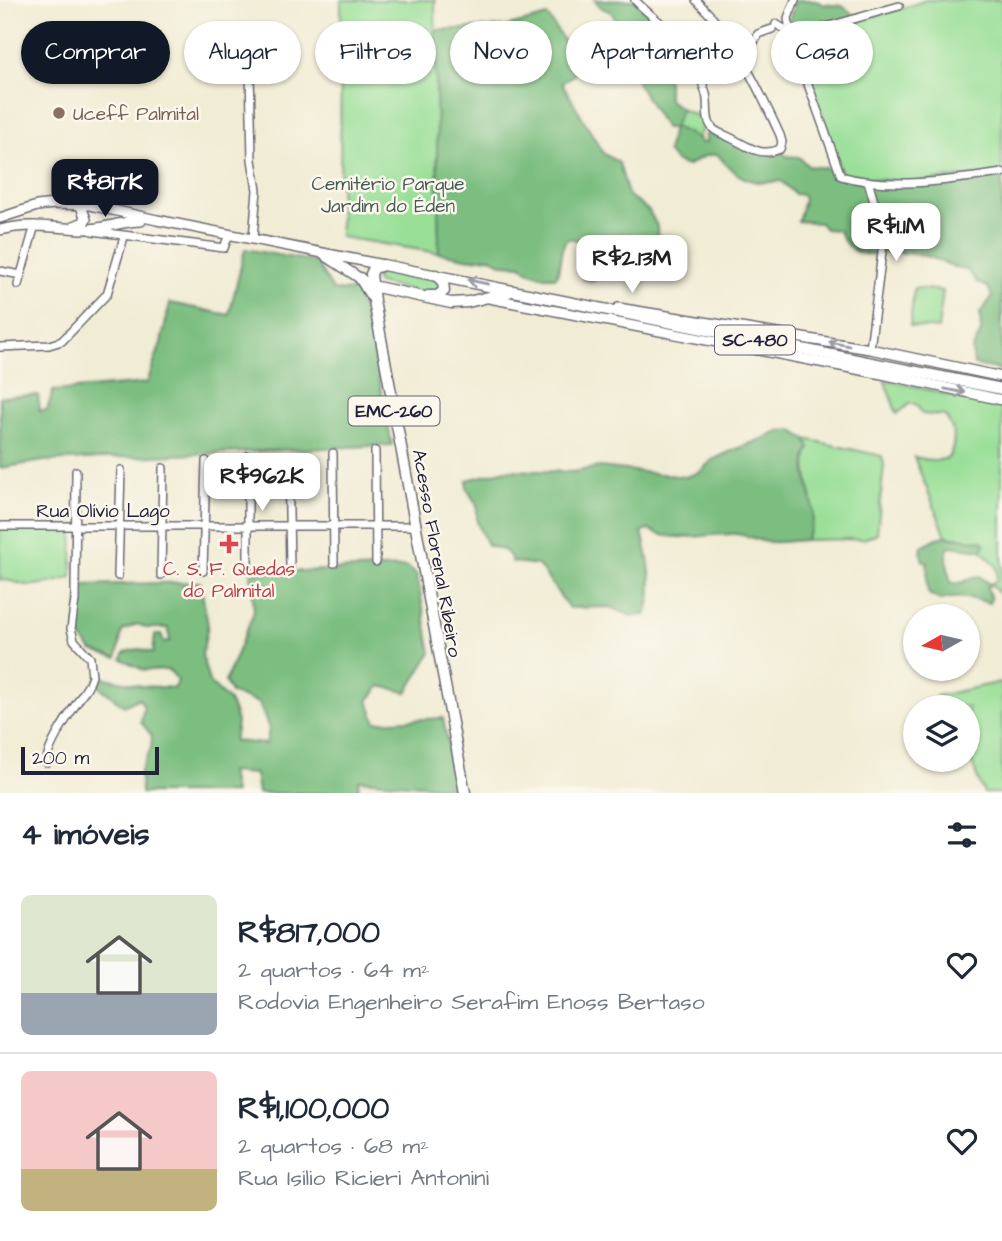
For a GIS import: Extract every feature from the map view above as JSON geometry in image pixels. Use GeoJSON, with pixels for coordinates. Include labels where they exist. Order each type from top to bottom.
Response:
{"type":"FeatureCollection","features":[{"type":"Feature","properties":{"kind":"highway","name":"SC-480"},"geometry":{"type":"LineString","coordinates":[[383,265],[1002,390]]}},
{"type":"Feature","properties":{"kind":"highway"},"geometry":{"type":"LineString","coordinates":[[372,286],[372,271],[383,265]]}},
{"type":"Feature","properties":{"kind":"highway"},"geometry":{"type":"LineString","coordinates":[[425,296],[437,296],[443,290],[443,282],[435,275]]}},
{"type":"Feature","properties":{"kind":"highway"},"geometry":{"type":"LineString","coordinates":[[360,278],[374,301]]}},
{"type":"Feature","properties":{"kind":"highway","name":"SC-480"},"geometry":{"type":"LineString","coordinates":[[372,286],[451,303],[503,292],[520,292]]}},
{"type":"Feature","properties":{"kind":"highway","name":"Acesso Florenal Ribeiro"},"geometry":{"type":"LineString","coordinates":[[372,286],[465,793]]}},
{"type":"Feature","properties":{"kind":"highway"},"geometry":{"type":"LineString","coordinates":[[378,320],[382,300],[395,290]]}},
{"type":"Feature","properties":{"kind":"main road","name":"SC-480"},"geometry":{"type":"LineString","coordinates":[[0,218],[45,205],[80,204],[383,265]]}},
{"type":"Feature","properties":{"kind":"main road"},"geometry":{"type":"LineString","coordinates":[[69,227],[86,219],[80,204]]}},
{"type":"Feature","properties":{"kind":"main road"},"geometry":{"type":"LineString","coordinates":[[0,230],[35,225],[82,229],[157,220]]}},
{"type":"Feature","properties":{"kind":"main road","name":"SC-480"},"geometry":{"type":"LineString","coordinates":[[315,250],[342,264],[372,286]]}},
{"type":"Feature","properties":{"kind":"main road"},"geometry":{"type":"LineString","coordinates":[[480,299],[516,302],[1002,400]]}},
{"type":"Feature","properties":{"kind":"main road"},"geometry":{"type":"LineString","coordinates":[[572,304],[602,305],[688,318],[870,349],[1002,377]]}},
{"type":"Feature","properties":{"kind":"street"},"geometry":{"type":"LineString","coordinates":[[635,0],[656,21]]}},
{"type":"Feature","properties":{"kind":"street"},"geometry":{"type":"LineString","coordinates":[[696,0],[716,21]]}},
{"type":"Feature","properties":{"kind":"street"},"geometry":{"type":"LineString","coordinates":[[788,21],[795,0]]}},
{"type":"Feature","properties":{"kind":"street"},"geometry":{"type":"LineString","coordinates":[[847,21],[899,6]]}},
{"type":"Feature","properties":{"kind":"street"},"geometry":{"type":"LineString","coordinates":[[250,84],[251,160],[257,190],[253,239]]}},
{"type":"Feature","properties":{"kind":"street"},"geometry":{"type":"LineString","coordinates":[[702,84],[707,97],[709,121],[714,130],[748,148],[776,151],[781,146],[780,135],[755,84]]}},
{"type":"Feature","properties":{"kind":"street"},"geometry":{"type":"LineString","coordinates":[[808,84],[841,176],[868,181],[951,180],[1002,173]]}},
{"type":"Feature","properties":{"kind":"street"},"geometry":{"type":"LineString","coordinates":[[868,181],[881,226],[883,244],[870,349]]}},
{"type":"Feature","properties":{"kind":"street"},"geometry":{"type":"LineString","coordinates":[[18,285],[35,225]]}},
{"type":"Feature","properties":{"kind":"street"},"geometry":{"type":"LineString","coordinates":[[82,229],[124,237],[164,239],[224,248],[229,234]]}},
{"type":"Feature","properties":{"kind":"street"},"geometry":{"type":"LineString","coordinates":[[0,347],[49,345],[62,341],[107,295],[124,237]]}},
{"type":"Feature","properties":{"kind":"street"},"geometry":{"type":"LineString","coordinates":[[0,271],[21,275]]}},
{"type":"Feature","properties":{"kind":"street"},"geometry":{"type":"LineString","coordinates":[[375,451],[376,562]]}},
{"type":"Feature","properties":{"kind":"street"},"geometry":{"type":"LineString","coordinates":[[333,453],[334,562]]}},
{"type":"Feature","properties":{"kind":"street"},"geometry":{"type":"LineString","coordinates":[[248,456],[248,570]]}},
{"type":"Feature","properties":{"kind":"street"},"geometry":{"type":"LineString","coordinates":[[288,457],[290,567]]}},
{"type":"Feature","properties":{"kind":"street"},"geometry":{"type":"LineString","coordinates":[[203,571],[206,461]]}},
{"type":"Feature","properties":{"kind":"street"},"geometry":{"type":"LineString","coordinates":[[161,575],[163,468]]}},
{"type":"Feature","properties":{"kind":"street"},"geometry":{"type":"LineString","coordinates":[[118,576],[121,470]]}},
{"type":"Feature","properties":{"kind":"street"},"geometry":{"type":"LineString","coordinates":[[47,764],[46,758],[59,732],[92,676],[90,658],[74,640],[71,629],[75,600],[76,471]]}},
{"type":"Feature","properties":{"kind":"street","name":"Rua Olívio Lago"},"geometry":{"type":"LineString","coordinates":[[0,526],[416,526]]}},
{"type":"Feature","properties":{"kind":"green space","name":"Cemitério Parque Jardim do Éden"},"geometry":{"type":"Polygon","coordinates":[[[341,0],[435,0],[435,21],[341,21],[341,0]]]}},
{"type":"Feature","properties":{"kind":"green space"},"geometry":{"type":"Polygon","coordinates":[[[594,0],[635,0],[658,21],[617,21],[611,12],[594,0]]]}},
{"type":"Feature","properties":{"kind":"green space"},"geometry":{"type":"Polygon","coordinates":[[[795,0],[816,0],[822,4],[842,6],[853,14],[855,19],[848,21],[789,21],[795,0]]]}},
{"type":"Feature","properties":{"kind":"green space"},"geometry":{"type":"Polygon","coordinates":[[[926,0],[1002,0],[1002,173],[915,182],[843,177],[808,84],[873,84],[873,21],[854,21],[926,0]]]}},
{"type":"Feature","properties":{"kind":"green space"},"geometry":{"type":"Polygon","coordinates":[[[548,16],[551,21],[528,21],[548,16]]]}},
{"type":"Feature","properties":{"kind":"green space"},"geometry":{"type":"Polygon","coordinates":[[[552,22],[566,45],[566,80],[562,83],[603,153],[619,163],[628,195],[649,211],[657,226],[658,247],[654,261],[637,262],[629,255],[608,268],[602,278],[590,281],[583,279],[588,262],[586,246],[576,240],[569,239],[565,242],[556,277],[545,277],[528,271],[521,265],[502,264],[490,257],[471,259],[439,253],[436,30],[450,29],[450,84],[552,84],[552,22]]]}},
{"type":"Feature","properties":{"kind":"green space","name":"Cemitério Parque Jardim do Éden"},"geometry":{"type":"Polygon","coordinates":[[[436,63],[439,253],[340,237],[341,84],[436,84],[436,63]]]}},
{"type":"Feature","properties":{"kind":"green space"},"geometry":{"type":"Polygon","coordinates":[[[638,84],[668,84],[668,99],[681,109],[674,127],[698,138],[701,143],[707,142],[705,136],[714,130],[758,151],[780,149],[786,156],[799,157],[808,166],[826,168],[843,177],[915,182],[1002,173],[1002,370],[974,365],[972,350],[981,332],[980,313],[992,297],[988,287],[978,283],[967,270],[921,255],[896,252],[859,253],[847,245],[838,230],[825,229],[820,223],[798,221],[804,200],[802,195],[795,194],[781,181],[761,182],[745,178],[738,175],[718,155],[705,156],[687,166],[676,162],[667,152],[673,128],[665,128],[638,84]]]}},
{"type":"Feature","properties":{"kind":"green space"},"geometry":{"type":"Polygon","coordinates":[[[681,109],[706,120],[698,138],[673,127],[681,109]]]}},
{"type":"Feature","properties":{"kind":"green space"},"geometry":{"type":"Polygon","coordinates":[[[245,249],[316,262],[333,290],[357,291],[371,337],[392,445],[44,461],[0,468],[0,397],[38,395],[40,411],[47,410],[53,391],[147,383],[161,343],[170,303],[229,315],[245,249]]]}},
{"type":"Feature","properties":{"kind":"green space"},"geometry":{"type":"Polygon","coordinates":[[[380,269],[436,278],[441,286],[435,295],[377,283],[375,274],[380,269]]]}},
{"type":"Feature","properties":{"kind":"green space"},"geometry":{"type":"Polygon","coordinates":[[[914,288],[943,291],[938,329],[910,326],[914,288]]]}},
{"type":"Feature","properties":{"kind":"green space"},"geometry":{"type":"Polygon","coordinates":[[[884,379],[1002,408],[1002,596],[990,584],[996,581],[997,571],[981,550],[985,545],[983,541],[946,536],[914,457],[935,461],[948,458],[954,442],[948,421],[945,416],[922,414],[916,404],[909,404],[897,414],[884,379]]]}},
{"type":"Feature","properties":{"kind":"green space"},"geometry":{"type":"Polygon","coordinates":[[[792,430],[806,439],[810,448],[806,469],[813,516],[805,540],[772,542],[735,534],[680,537],[649,530],[642,532],[651,586],[645,615],[632,616],[610,607],[569,608],[538,565],[512,562],[505,551],[487,545],[477,522],[477,505],[467,489],[467,480],[506,470],[572,472],[600,467],[685,477],[700,472],[712,460],[727,453],[779,432],[792,430]]]}},
{"type":"Feature","properties":{"kind":"green space"},"geometry":{"type":"Polygon","coordinates":[[[806,439],[882,456],[884,465],[877,533],[864,539],[805,540],[812,517],[807,468],[810,448],[806,439]]]}},
{"type":"Feature","properties":{"kind":"green space"},"geometry":{"type":"Polygon","coordinates":[[[0,527],[73,529],[72,577],[33,585],[0,580],[0,527]]]}},
{"type":"Feature","properties":{"kind":"green space"},"geometry":{"type":"Polygon","coordinates":[[[946,536],[983,541],[985,545],[981,550],[950,546],[947,551],[948,566],[951,582],[958,583],[979,576],[990,584],[987,587],[991,599],[989,603],[964,598],[940,600],[929,594],[927,562],[923,561],[922,546],[946,536]]]}},
{"type":"Feature","properties":{"kind":"green space"},"geometry":{"type":"Polygon","coordinates":[[[407,567],[417,575],[431,653],[407,692],[380,686],[368,701],[376,722],[443,718],[456,788],[359,780],[358,793],[258,793],[255,774],[230,772],[234,793],[141,793],[140,772],[151,748],[152,736],[141,722],[144,707],[139,698],[124,706],[96,684],[97,676],[142,686],[175,688],[178,680],[169,670],[143,670],[122,659],[125,652],[140,649],[153,653],[155,635],[161,634],[164,643],[170,641],[168,628],[148,628],[137,624],[122,631],[117,658],[92,651],[77,632],[80,585],[200,582],[208,625],[202,655],[209,682],[229,701],[234,712],[237,723],[234,741],[266,744],[269,729],[259,703],[231,693],[225,682],[254,612],[251,573],[407,567]]]}},
{"type":"Feature","properties":{"kind":"green space"},"geometry":{"type":"Polygon","coordinates":[[[1002,682],[1002,793],[984,793],[975,772],[980,772],[980,695],[941,695],[1002,682]]]}},
{"type":"Feature","properties":{"kind":"place","name":"Uceff Palmital"},"geometry":{"type":"Point","coordinates":[59,113]}},
{"type":"Feature","properties":{"kind":"place","name":"C. S. F. Quedas do Palmital"},"geometry":{"type":"Point","coordinates":[229,544]}}]}
